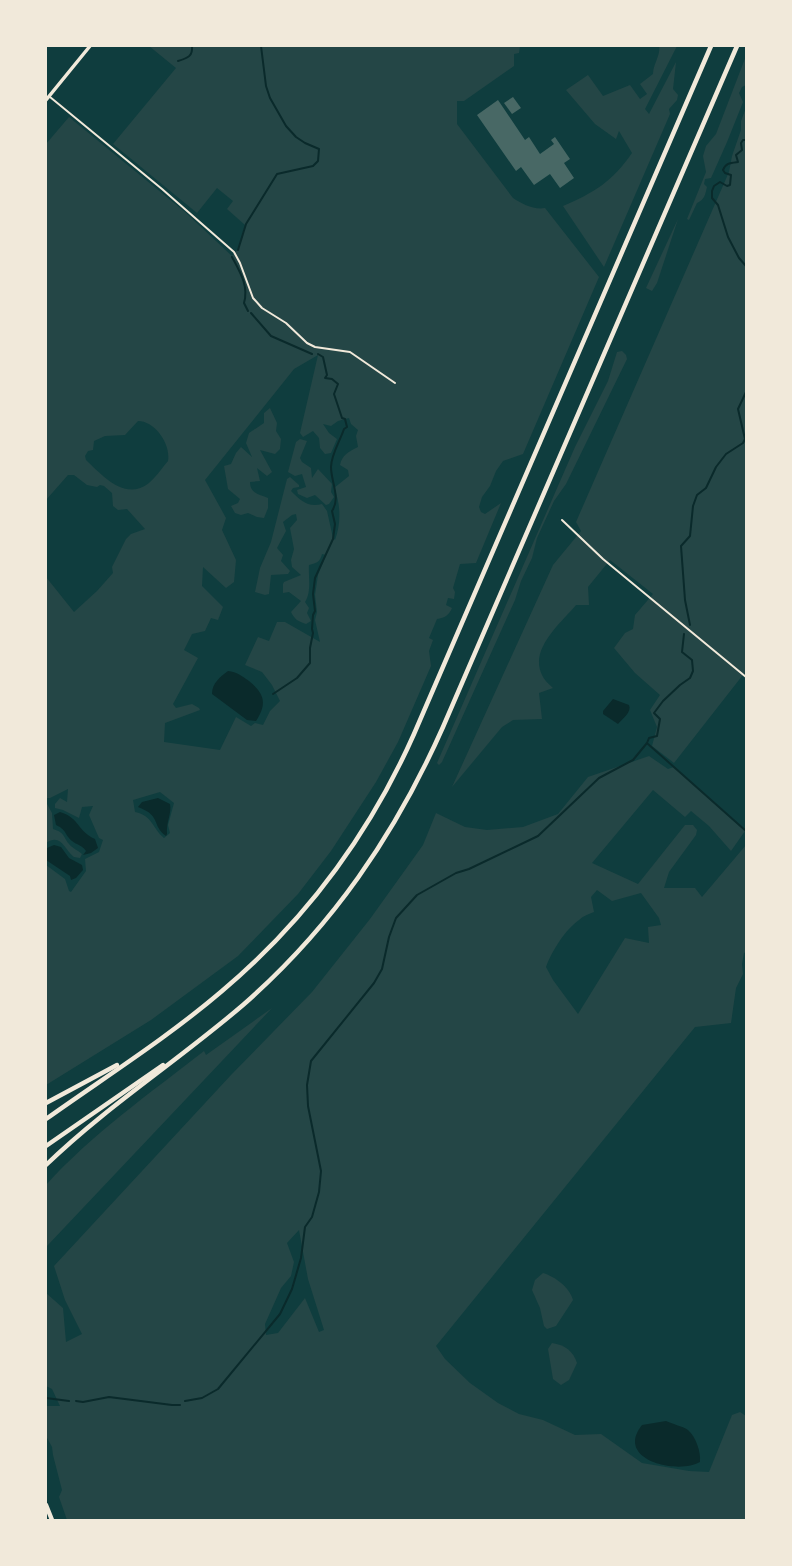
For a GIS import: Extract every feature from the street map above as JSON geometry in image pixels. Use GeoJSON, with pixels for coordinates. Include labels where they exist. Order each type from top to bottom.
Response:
{"type":"FeatureCollection","features":[{"type":"Feature","properties":{"kind":"highway"},"geometry":{"type":"LineString","coordinates":[[46,1119],[215,997],[275,942],[333,873],[381,801],[421,719],[711,46]]}},
{"type":"Feature","properties":{"kind":"highway"},"geometry":{"type":"LineString","coordinates":[[46,1165],[103,1115],[264,986],[321,926],[369,864],[411,793],[447,718],[737,46]]}},
{"type":"Feature","properties":{"kind":"highway"},"geometry":{"type":"LineString","coordinates":[[46,1146],[200,1039]]}},
{"type":"Feature","properties":{"kind":"highway"},"geometry":{"type":"LineString","coordinates":[[46,1104],[136,1055]]}},
{"type":"Feature","properties":{"kind":"highway"},"geometry":{"type":"LineString","coordinates":[[46,1505],[52,1521]]}},
{"type":"Feature","properties":{"kind":"main road"},"geometry":{"type":"LineString","coordinates":[[47,98],[90,46]]}},
{"type":"Feature","properties":{"kind":"street"},"geometry":{"type":"LineString","coordinates":[[47,98],[162,189],[230,248],[237,257],[253,298],[262,308],[286,323],[307,344],[350,352],[395,383]]}},
{"type":"Feature","properties":{"kind":"street"},"geometry":{"type":"LineString","coordinates":[[562,520],[603,559],[747,677]]}},
{"type":"Feature","properties":{"kind":"shaded area"},"geometry":{"type":"Polygon","coordinates":[[[149,46],[520,46],[519,53],[514,54],[514,66],[464,101],[457,101],[457,124],[513,198],[528,206],[545,208],[599,277],[523,454],[503,461],[482,497],[479,507],[485,514],[501,503],[476,563],[460,564],[453,588],[454,599],[448,598],[446,605],[452,608],[446,616],[437,619],[429,638],[433,640],[429,651],[431,666],[398,742],[376,782],[331,851],[298,894],[238,956],[151,1020],[46,1085],[46,865],[65,879],[71,892],[86,871],[85,859],[99,852],[103,840],[99,838],[89,815],[93,806],[82,807],[79,818],[55,808],[60,798],[67,802],[68,789],[46,798],[46,577],[74,612],[113,573],[112,567],[126,539],[145,529],[127,509],[118,510],[113,506],[112,493],[104,486],[87,485],[74,475],[68,475],[46,500],[46,144],[69,117],[185,212],[232,256],[238,249],[245,225],[227,209],[233,201],[217,188],[197,213],[113,144],[176,68],[149,46]],[[318,355],[294,369],[205,480],[226,518],[222,530],[236,560],[234,582],[226,588],[203,567],[202,586],[223,607],[218,620],[211,618],[205,631],[192,634],[184,650],[198,658],[173,704],[176,708],[192,704],[200,710],[165,723],[164,742],[220,750],[236,717],[251,726],[255,723],[263,725],[270,711],[280,701],[262,672],[245,665],[258,637],[269,641],[277,622],[285,622],[320,642],[315,620],[315,595],[318,575],[326,555],[322,554],[318,562],[309,565],[309,588],[305,602],[311,621],[306,624],[295,619],[291,612],[301,601],[289,592],[283,593],[284,582],[301,575],[292,567],[291,560],[294,549],[290,528],[297,520],[296,514],[283,522],[286,531],[277,548],[283,555],[281,561],[290,571],[288,574],[271,575],[269,594],[255,592],[287,479],[290,477],[299,485],[291,491],[301,500],[313,505],[322,504],[327,511],[335,540],[339,514],[334,488],[349,476],[348,470],[340,465],[342,459],[358,447],[358,430],[349,418],[331,426],[323,424],[337,439],[331,453],[325,454],[320,448],[319,438],[313,431],[303,437],[300,433],[318,355]],[[138,421],[125,435],[105,436],[94,441],[93,450],[88,451],[85,456],[107,479],[131,490],[149,483],[168,461],[167,448],[156,429],[138,421]],[[160,792],[133,800],[135,812],[149,819],[164,838],[170,833],[168,825],[174,803],[160,792]]]}},
{"type":"Feature","properties":{"kind":"shaded area"},"geometry":{"type":"Polygon","coordinates":[[[659,46],[677,46],[645,109],[649,114],[676,62],[673,89],[678,95],[677,100],[669,109],[670,114],[604,267],[563,206],[602,185],[632,153],[619,131],[616,139],[595,124],[566,90],[588,75],[603,96],[630,85],[640,99],[647,94],[640,84],[653,74],[659,46]]]}},
{"type":"Feature","properties":{"kind":"shaded area"},"geometry":{"type":"Polygon","coordinates":[[[746,56],[746,85],[739,93],[743,102],[711,178],[705,179],[704,184],[707,187],[704,196],[697,203],[689,220],[687,219],[706,172],[703,156],[706,146],[716,134],[746,56]]]}},
{"type":"Feature","properties":{"kind":"shaded area"},"geometry":{"type":"Polygon","coordinates":[[[746,108],[746,671],[674,763],[652,746],[657,727],[650,710],[660,695],[635,673],[614,648],[625,633],[633,629],[635,615],[653,594],[610,560],[588,587],[589,605],[576,605],[543,646],[539,665],[543,677],[553,688],[539,693],[542,719],[513,720],[502,727],[452,787],[553,565],[581,531],[576,522],[729,172],[746,108]]]}},
{"type":"Feature","properties":{"kind":"shaded area"},"geometry":{"type":"Polygon","coordinates":[[[678,219],[657,283],[652,291],[646,288],[678,219]]]}},
{"type":"Feature","properties":{"kind":"shaded area"},"geometry":{"type":"Polygon","coordinates":[[[622,351],[627,359],[566,484],[554,501],[537,538],[515,600],[439,765],[437,763],[575,447],[608,381],[617,352],[622,351]]]}},
{"type":"Feature","properties":{"kind":"shaded area"},"geometry":{"type":"Polygon","coordinates":[[[270,408],[281,439],[280,449],[275,454],[260,450],[272,472],[267,476],[257,468],[260,481],[250,482],[254,491],[268,498],[268,508],[264,518],[248,513],[241,515],[235,513],[231,506],[240,499],[228,489],[224,466],[231,464],[241,447],[252,457],[246,443],[249,433],[264,423],[264,413],[270,408]]]}},
{"type":"Feature","properties":{"kind":"shaded area"},"geometry":{"type":"Polygon","coordinates":[[[300,439],[307,441],[300,458],[311,468],[312,478],[318,469],[332,484],[331,492],[334,497],[329,504],[326,505],[315,495],[307,498],[298,494],[297,490],[306,487],[302,474],[295,476],[288,472],[296,442],[300,439]]]}},
{"type":"Feature","properties":{"kind":"shaded area"},"geometry":{"type":"Polygon","coordinates":[[[228,671],[249,681],[261,695],[263,704],[256,721],[247,720],[212,694],[215,683],[228,671]]]}},
{"type":"Feature","properties":{"kind":"shaded area"},"geometry":{"type":"Polygon","coordinates":[[[613,699],[629,705],[630,708],[618,724],[603,714],[613,699]]]}},
{"type":"Feature","properties":{"kind":"shaded area"},"geometry":{"type":"Polygon","coordinates":[[[649,756],[668,769],[674,767],[745,831],[731,851],[709,826],[691,811],[685,817],[653,790],[592,863],[638,884],[685,825],[693,825],[697,830],[696,835],[669,872],[664,888],[695,888],[702,897],[746,845],[746,952],[742,964],[743,974],[736,988],[731,1023],[695,1027],[436,1346],[445,1359],[470,1383],[498,1403],[575,1435],[601,1434],[642,1463],[709,1472],[732,1415],[740,1412],[746,1416],[746,1520],[67,1520],[59,1497],[62,1490],[52,1447],[46,1436],[46,1406],[60,1406],[52,1389],[46,1386],[46,1293],[63,1308],[66,1342],[82,1334],[65,1300],[54,1266],[312,992],[370,919],[423,845],[436,813],[465,827],[487,830],[523,827],[558,814],[588,777],[649,756]],[[597,890],[591,897],[594,912],[582,917],[569,929],[555,948],[546,967],[578,1014],[625,938],[649,943],[648,927],[661,925],[641,893],[612,901],[597,890]],[[299,1230],[287,1243],[294,1262],[291,1276],[281,1288],[265,1324],[266,1335],[278,1333],[305,1298],[319,1332],[324,1330],[308,1279],[299,1230]]]}},
{"type":"Feature","properties":{"kind":"shaded area"},"geometry":{"type":"Polygon","coordinates":[[[158,798],[170,804],[166,836],[153,817],[138,807],[142,802],[158,798]]]}},
{"type":"Feature","properties":{"kind":"shaded area"},"geometry":{"type":"Polygon","coordinates":[[[46,802],[52,813],[53,829],[61,833],[71,846],[82,854],[80,858],[74,857],[59,841],[51,840],[46,843],[46,802]]]}},
{"type":"Feature","properties":{"kind":"shaded area"},"geometry":{"type":"Polygon","coordinates":[[[60,812],[95,839],[98,848],[83,855],[86,851],[56,825],[54,815],[60,812]]]}},
{"type":"Feature","properties":{"kind":"shaded area"},"geometry":{"type":"Polygon","coordinates":[[[54,845],[61,847],[69,858],[82,865],[83,870],[76,878],[71,880],[70,876],[46,860],[47,848],[54,845]]]}},
{"type":"Feature","properties":{"kind":"shaded area"},"geometry":{"type":"Polygon","coordinates":[[[272,1008],[46,1248],[46,1185],[82,1149],[142,1099],[204,1051],[206,1055],[272,1008]]]}},
{"type":"Feature","properties":{"kind":"shaded area"},"geometry":{"type":"Polygon","coordinates":[[[543,1273],[562,1284],[573,1300],[556,1326],[547,1329],[532,1290],[535,1280],[543,1273]]]}},
{"type":"Feature","properties":{"kind":"shaded area"},"geometry":{"type":"Polygon","coordinates":[[[552,1343],[568,1349],[577,1363],[569,1380],[561,1385],[553,1379],[548,1349],[552,1343]]]}},
{"type":"Feature","properties":{"kind":"shaded area"},"geometry":{"type":"Polygon","coordinates":[[[666,1421],[691,1433],[700,1454],[700,1462],[678,1467],[652,1462],[642,1456],[636,1447],[636,1437],[642,1425],[666,1421]]]}},
{"type":"Feature","properties":{"kind":"building"},"geometry":{"type":"Polygon","coordinates":[[[513,97],[521,108],[512,114],[504,103],[513,97]]]}},
{"type":"Feature","properties":{"kind":"building"},"geometry":{"type":"Polygon","coordinates":[[[498,100],[525,140],[529,137],[540,154],[554,144],[551,140],[555,137],[570,159],[564,163],[574,178],[560,188],[550,174],[534,185],[521,167],[516,171],[477,115],[498,100]]]}},
{"type":"Feature","properties":{"kind":"waterway"},"geometry":{"type":"LineString","coordinates":[[178,61],[189,56],[192,46]]}},
{"type":"Feature","properties":{"kind":"waterway"},"geometry":{"type":"LineString","coordinates":[[238,250],[246,224],[277,174],[313,166],[318,161],[319,149],[296,137],[286,126],[270,98],[261,46]]}},
{"type":"Feature","properties":{"kind":"waterway"},"geometry":{"type":"LineString","coordinates":[[746,140],[743,140],[742,150],[736,155],[738,162],[725,166],[723,170],[731,175],[730,185],[720,182],[712,191],[712,198],[718,205],[728,237],[746,266]]}},
{"type":"Feature","properties":{"kind":"waterway"},"geometry":{"type":"LineString","coordinates":[[232,257],[243,279],[244,303],[248,311]]}},
{"type":"Feature","properties":{"kind":"waterway"},"geometry":{"type":"LineString","coordinates":[[251,313],[271,336],[312,354]]}},
{"type":"Feature","properties":{"kind":"waterway"},"geometry":{"type":"LineString","coordinates":[[273,694],[297,678],[310,663],[315,578],[333,539],[335,524],[332,511],[336,495],[331,462],[347,427],[334,394],[338,384],[325,378],[327,375],[323,357],[318,354]]}},
{"type":"Feature","properties":{"kind":"waterway"},"geometry":{"type":"LineString","coordinates":[[690,625],[685,600],[681,546],[690,536],[697,495],[706,488],[726,454],[745,439],[738,409],[746,392]]}},
{"type":"Feature","properties":{"kind":"waterway"},"geometry":{"type":"LineString","coordinates":[[185,1401],[202,1398],[218,1389],[280,1314],[292,1289],[301,1258],[305,1227],[312,1217],[319,1192],[321,1171],[308,1106],[307,1085],[311,1061],[374,983],[382,969],[396,918],[417,895],[456,873],[538,836],[599,778],[633,760],[649,738],[657,736],[660,719],[654,713],[663,701],[690,678],[693,671],[692,660],[682,652],[684,634]]}},
{"type":"Feature","properties":{"kind":"waterway"},"geometry":{"type":"LineString","coordinates":[[648,744],[746,831]]}},
{"type":"Feature","properties":{"kind":"waterway"},"geometry":{"type":"LineString","coordinates":[[76,1401],[109,1397],[180,1405]]}},
{"type":"Feature","properties":{"kind":"waterway"},"geometry":{"type":"LineString","coordinates":[[46,1398],[69,1401]]}}]}
